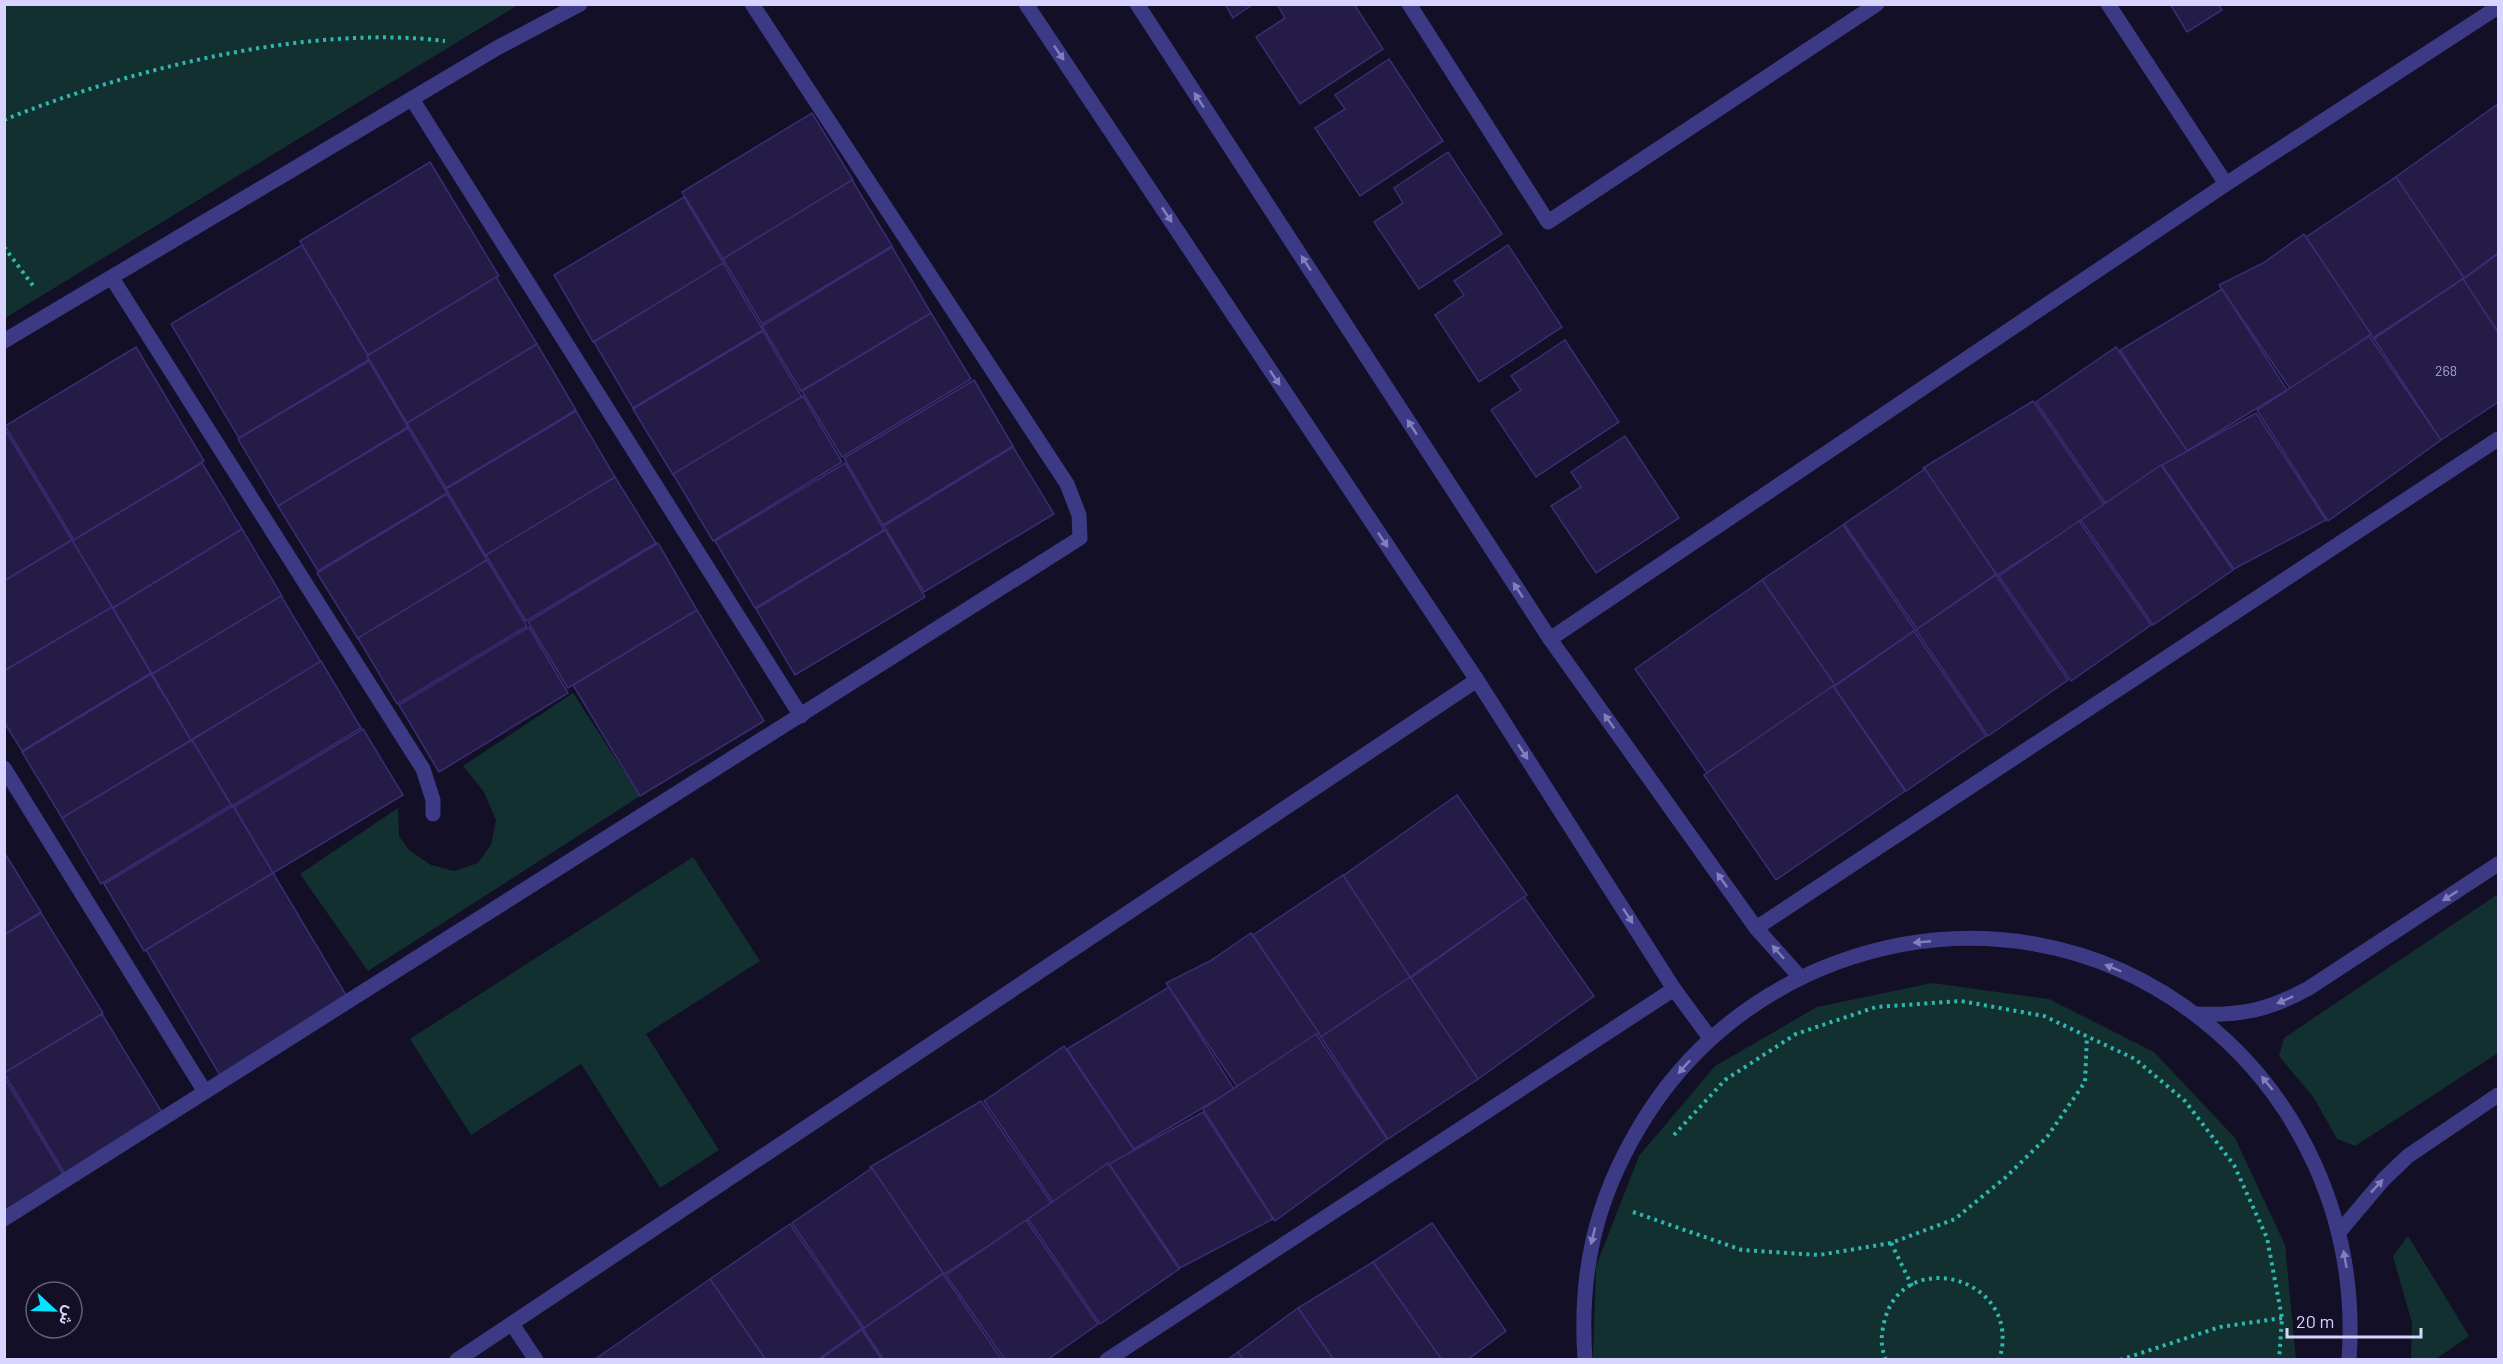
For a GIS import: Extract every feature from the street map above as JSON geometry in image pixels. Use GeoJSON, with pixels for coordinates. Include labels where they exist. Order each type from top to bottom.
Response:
{"type":"FeatureCollection","features":[{"type":"Feature","properties":{"kind":"street"},"geometry":{"type":"LineString","coordinates":[[4,341],[497,48],[580,4]]}},
{"type":"Feature","properties":{"kind":"street"},"geometry":{"type":"LineString","coordinates":[[4,1219],[1080,538],[1079,515],[1066,484],[752,4]]}},
{"type":"Feature","properties":{"kind":"street"},"geometry":{"type":"LineString","coordinates":[[1026,4],[1477,680],[1674,989],[1710,1038]]}},
{"type":"Feature","properties":{"kind":"street"},"geometry":{"type":"LineString","coordinates":[[1137,4],[1550,639],[1756,928],[1799,976]]}},
{"type":"Feature","properties":{"kind":"street"},"geometry":{"type":"LineString","coordinates":[[1408,4],[1548,222],[1877,4]]}},
{"type":"Feature","properties":{"kind":"street"},"geometry":{"type":"LineString","coordinates":[[2108,4],[2226,183]]}},
{"type":"Feature","properties":{"kind":"street"},"geometry":{"type":"LineString","coordinates":[[1550,639],[2226,183],[2499,7]]}},
{"type":"Feature","properties":{"kind":"street"},"geometry":{"type":"LineString","coordinates":[[412,99],[801,716]]}},
{"type":"Feature","properties":{"kind":"street"},"geometry":{"type":"LineString","coordinates":[[112,278],[423,769],[433,800],[433,814]]}},
{"type":"Feature","properties":{"kind":"street"},"geometry":{"type":"LineString","coordinates":[[1756,928],[2499,439]]}},
{"type":"Feature","properties":{"kind":"street"},"geometry":{"type":"LineString","coordinates":[[457,1359],[1477,680]]}},
{"type":"Feature","properties":{"kind":"street"},"geometry":{"type":"LineString","coordinates":[[4,768],[206,1092]]}},
{"type":"Feature","properties":{"kind":"street"},"geometry":{"type":"LineString","coordinates":[[2195,1014],[2225,1015],[2255,1012],[2283,1002],[2309,988],[2499,864]]}},
{"type":"Feature","properties":{"kind":"street"},"geometry":{"type":"LineString","coordinates":[[1585,1359],[1582,1316],[1592,1238],[1618,1164],[1658,1096],[1710,1038],[1742,1012],[1799,976],[1860,954],[1909,943],[1960,939],[2010,941],[2060,950],[2108,965],[2153,987],[2195,1014],[2251,1064],[2297,1125],[2329,1194],[2340,1231],[2350,1297],[2349,1359]]}},
{"type":"Feature","properties":{"kind":"street"},"geometry":{"type":"LineString","coordinates":[[1107,1359],[1674,989]]}},
{"type":"Feature","properties":{"kind":"street"},"geometry":{"type":"LineString","coordinates":[[2340,1231],[2384,1179],[2408,1156],[2499,1095]]}},
{"type":"Feature","properties":{"kind":"street"},"geometry":{"type":"LineString","coordinates":[[512,1324],[536,1359]]}},
{"type":"Feature","properties":{"kind":"path"},"geometry":{"type":"LineString","coordinates":[[4,120],[44,104],[148,72],[274,47],[369,39],[417,38],[497,48]]}},
{"type":"Feature","properties":{"kind":"path"},"geometry":{"type":"LineString","coordinates":[[4,247],[53,313]]}},
{"type":"Feature","properties":{"kind":"path"},"geometry":{"type":"LineString","coordinates":[[1667,1143],[1725,1080],[1760,1057],[1796,1034],[1876,1007],[1961,1001],[2044,1016],[2135,1059],[2185,1101],[2234,1165],[2267,1238],[2282,1318],[2279,1359]]}},
{"type":"Feature","properties":{"kind":"path"},"geometry":{"type":"LineString","coordinates":[[1630,1211],[1742,1250],[1820,1254],[1891,1243],[1955,1219],[2006,1177],[2048,1137],[2085,1082],[2086,1036]]}},
{"type":"Feature","properties":{"kind":"path"},"geometry":{"type":"LineString","coordinates":[[1626,1217],[1635,1201]]}},
{"type":"Feature","properties":{"kind":"path"},"geometry":{"type":"LineString","coordinates":[[1891,1243],[1912,1286]]}},
{"type":"Feature","properties":{"kind":"path"},"geometry":{"type":"LineString","coordinates":[[1886,1359],[1881,1332],[1886,1314],[1897,1298],[1912,1286],[1932,1278],[1953,1278],[1972,1285],[1989,1298],[1999,1317],[2003,1337],[1999,1359]]}},
{"type":"Feature","properties":{"kind":"path"},"geometry":{"type":"LineString","coordinates":[[2120,1359],[2220,1327],[2282,1318]]}},
{"type":"Feature","properties":{"kind":"green space"},"geometry":{"type":"Polygon","coordinates":[[[5,4],[518,4],[518,5],[5,318],[5,4]]]}},
{"type":"Feature","properties":{"kind":"green space"},"geometry":{"type":"Polygon","coordinates":[[[573,693],[640,796],[368,971],[300,874],[398,808],[399,836],[409,850],[431,865],[454,871],[478,863],[491,845],[496,820],[484,792],[463,766],[573,693]]]}},
{"type":"Feature","properties":{"kind":"green space"},"geometry":{"type":"Polygon","coordinates":[[[693,857],[760,961],[646,1034],[719,1150],[660,1188],[581,1064],[471,1135],[410,1039],[693,857]]]}},
{"type":"Feature","properties":{"kind":"green space"},"geometry":{"type":"Polygon","coordinates":[[[2498,894],[2498,1053],[2355,1146],[2337,1139],[2314,1098],[2279,1056],[2284,1038],[2498,894]]]}},
{"type":"Feature","properties":{"kind":"green space"},"geometry":{"type":"Polygon","coordinates":[[[1932,983],[2049,999],[2154,1052],[2235,1138],[2285,1245],[2296,1359],[1593,1359],[1596,1266],[1639,1156],[1715,1066],[1817,1007],[1932,983]]]}},
{"type":"Feature","properties":{"kind":"green space"},"geometry":{"type":"Polygon","coordinates":[[[2408,1236],[2469,1336],[2436,1359],[2411,1359],[2412,1323],[2393,1256],[2408,1236]]]}},
{"type":"Feature","properties":{"kind":"building"},"geometry":{"type":"Polygon","coordinates":[[[1225,4],[1253,4],[1233,18],[1225,4]]]}},
{"type":"Feature","properties":{"kind":"building"},"geometry":{"type":"Polygon","coordinates":[[[1277,4],[1354,4],[1383,49],[1300,104],[1256,37],[1285,18],[1277,4]]]}},
{"type":"Feature","properties":{"kind":"building"},"geometry":{"type":"Polygon","coordinates":[[[2170,4],[2218,4],[2222,10],[2187,32],[2170,4]]]}},
{"type":"Feature","properties":{"kind":"building"},"geometry":{"type":"Polygon","coordinates":[[[1389,59],[1443,141],[1360,196],[1315,128],[1345,109],[1335,95],[1389,59]]]}},
{"type":"Feature","properties":{"kind":"building"},"geometry":{"type":"Polygon","coordinates":[[[2498,104],[2498,253],[2464,278],[2393,179],[2498,104]]]}},
{"type":"Feature","properties":{"kind":"building"},"geometry":{"type":"Polygon","coordinates":[[[812,113],[853,180],[723,259],[682,192],[812,113]]]}},
{"type":"Feature","properties":{"kind":"building"},"geometry":{"type":"Polygon","coordinates":[[[1448,152],[1502,234],[1419,289],[1374,222],[1403,203],[1394,188],[1448,152]]]}},
{"type":"Feature","properties":{"kind":"building"},"geometry":{"type":"Polygon","coordinates":[[[430,162],[499,276],[368,355],[300,241],[430,162]]]}},
{"type":"Feature","properties":{"kind":"building"},"geometry":{"type":"Polygon","coordinates":[[[2396,177],[2464,278],[2373,338],[2306,237],[2396,177]]]}},
{"type":"Feature","properties":{"kind":"building"},"geometry":{"type":"Polygon","coordinates":[[[852,180],[892,246],[762,324],[723,259],[852,180]]]}},
{"type":"Feature","properties":{"kind":"building"},"geometry":{"type":"Polygon","coordinates":[[[684,197],[724,264],[593,342],[554,275],[684,197]]]}},
{"type":"Feature","properties":{"kind":"building"},"geometry":{"type":"Polygon","coordinates":[[[2304,234],[2371,334],[2291,390],[2219,285],[2263,263],[2304,234]]]}},
{"type":"Feature","properties":{"kind":"building"},"geometry":{"type":"Polygon","coordinates":[[[302,245],[370,359],[239,438],[171,324],[302,245]]]}},
{"type":"Feature","properties":{"kind":"building"},"geometry":{"type":"Polygon","coordinates":[[[1508,245],[1562,327],[1479,382],[1435,315],[1464,295],[1454,281],[1508,245]]]}},
{"type":"Feature","properties":{"kind":"building"},"geometry":{"type":"Polygon","coordinates":[[[892,247],[931,313],[801,391],[762,326],[892,247]]]}},
{"type":"Feature","properties":{"kind":"building"},"geometry":{"type":"Polygon","coordinates":[[[2498,254],[2498,334],[2461,281],[2498,254]]]}},
{"type":"Feature","properties":{"kind":"building"},"geometry":{"type":"Polygon","coordinates":[[[723,263],[763,330],[633,408],[594,342],[723,263]]]}},
{"type":"Feature","properties":{"kind":"building"},"geometry":{"type":"Polygon","coordinates":[[[496,277],[537,344],[407,423],[367,356],[496,277]]]}},
{"type":"Feature","properties":{"kind":"building"},"geometry":{"type":"Polygon","coordinates":[[[2463,279],[2498,332],[2498,402],[2441,440],[2374,339],[2463,279]]]}},
{"type":"Feature","properties":{"kind":"building"},"geometry":{"type":"Polygon","coordinates":[[[2222,289],[2287,390],[2187,451],[2120,350],[2222,289]]]}},
{"type":"Feature","properties":{"kind":"building"},"geometry":{"type":"Polygon","coordinates":[[[931,313],[971,379],[842,457],[802,391],[931,313]]]}},
{"type":"Feature","properties":{"kind":"building"},"geometry":{"type":"Polygon","coordinates":[[[763,331],[802,397],[673,475],[633,409],[763,331]]]}},
{"type":"Feature","properties":{"kind":"building"},"geometry":{"type":"Polygon","coordinates":[[[2369,336],[2441,440],[2328,521],[2257,410],[2369,336]]]}},
{"type":"Feature","properties":{"kind":"building"},"geometry":{"type":"Polygon","coordinates":[[[1565,340],[1619,422],[1536,477],[1491,410],[1521,390],[1511,376],[1565,340]]]}},
{"type":"Feature","properties":{"kind":"building"},"geometry":{"type":"Polygon","coordinates":[[[537,344],[576,410],[446,488],[407,423],[537,344]]]}},
{"type":"Feature","properties":{"kind":"building"},"geometry":{"type":"Polygon","coordinates":[[[136,347],[204,461],[74,540],[5,426],[136,347]]]}},
{"type":"Feature","properties":{"kind":"building"},"geometry":{"type":"Polygon","coordinates":[[[2116,347],[2188,452],[2108,507],[2036,402],[2116,347]]]}},
{"type":"Feature","properties":{"kind":"building"},"geometry":{"type":"Polygon","coordinates":[[[369,361],[408,427],[278,506],[238,439],[369,361]]]}},
{"type":"Feature","properties":{"kind":"building"},"geometry":{"type":"Polygon","coordinates":[[[974,380],[1013,446],[883,525],[844,458],[974,380]]]}},
{"type":"Feature","properties":{"kind":"building"},"geometry":{"type":"Polygon","coordinates":[[[803,396],[842,462],[713,541],[673,474],[803,396]]]}},
{"type":"Feature","properties":{"kind":"building"},"geometry":{"type":"Polygon","coordinates":[[[2033,401],[2105,506],[1997,575],[1923,468],[2033,401]]]}},
{"type":"Feature","properties":{"kind":"building"},"geometry":{"type":"Polygon","coordinates":[[[576,411],[615,477],[486,556],[446,489],[576,411]]]}},
{"type":"Feature","properties":{"kind":"building"},"geometry":{"type":"Polygon","coordinates":[[[2256,413],[2326,520],[2234,569],[2162,465],[2256,413]]]}},
{"type":"Feature","properties":{"kind":"building"},"geometry":{"type":"Polygon","coordinates":[[[4,428],[72,540],[4,581],[4,428]]]}},
{"type":"Feature","properties":{"kind":"building"},"geometry":{"type":"Polygon","coordinates":[[[408,428],[447,493],[318,571],[278,506],[408,428]]]}},
{"type":"Feature","properties":{"kind":"building"},"geometry":{"type":"Polygon","coordinates":[[[1625,436],[1679,518],[1596,573],[1551,506],[1581,487],[1571,472],[1625,436]]]}},
{"type":"Feature","properties":{"kind":"building"},"geometry":{"type":"Polygon","coordinates":[[[1013,447],[1054,514],[924,592],[884,526],[1013,447]]]}},
{"type":"Feature","properties":{"kind":"building"},"geometry":{"type":"Polygon","coordinates":[[[202,463],[242,529],[113,608],[72,541],[202,463]]]}},
{"type":"Feature","properties":{"kind":"building"},"geometry":{"type":"Polygon","coordinates":[[[845,463],[884,530],[755,608],[715,541],[845,463]]]}},
{"type":"Feature","properties":{"kind":"building"},"geometry":{"type":"Polygon","coordinates":[[[2161,465],[2233,570],[2153,625],[2081,520],[2161,465]]]}},
{"type":"Feature","properties":{"kind":"building"},"geometry":{"type":"Polygon","coordinates":[[[1925,469],[1996,574],[1917,629],[1844,524],[1925,469]]]}},
{"type":"Feature","properties":{"kind":"building"},"geometry":{"type":"Polygon","coordinates":[[[615,477],[656,543],[526,621],[486,555],[615,477]]]}},
{"type":"Feature","properties":{"kind":"building"},"geometry":{"type":"Polygon","coordinates":[[[447,494],[487,560],[358,639],[317,573],[447,494]]]}},
{"type":"Feature","properties":{"kind":"building"},"geometry":{"type":"Polygon","coordinates":[[[2079,521],[2151,625],[2071,681],[1999,576],[2079,521]]]}},
{"type":"Feature","properties":{"kind":"building"},"geometry":{"type":"Polygon","coordinates":[[[1843,525],[1915,630],[1835,685],[1762,580],[1843,525]]]}},
{"type":"Feature","properties":{"kind":"building"},"geometry":{"type":"Polygon","coordinates":[[[242,529],[282,596],[152,674],[113,608],[242,529]]]}},
{"type":"Feature","properties":{"kind":"building"},"geometry":{"type":"Polygon","coordinates":[[[885,530],[925,597],[795,675],[756,609],[885,530]]]}},
{"type":"Feature","properties":{"kind":"building"},"geometry":{"type":"Polygon","coordinates":[[[72,540],[112,607],[4,671],[4,581],[72,540]]]}},
{"type":"Feature","properties":{"kind":"building"},"geometry":{"type":"Polygon","coordinates":[[[658,543],[697,610],[568,688],[528,622],[658,543]]]}},
{"type":"Feature","properties":{"kind":"building"},"geometry":{"type":"Polygon","coordinates":[[[487,560],[527,626],[397,704],[358,638],[487,560]]]}},
{"type":"Feature","properties":{"kind":"building"},"geometry":{"type":"Polygon","coordinates":[[[1996,575],[2068,680],[1988,736],[1916,630],[1996,575]]]}},
{"type":"Feature","properties":{"kind":"building"},"geometry":{"type":"Polygon","coordinates":[[[1762,580],[1835,685],[1707,773],[1635,669],[1762,580]]]}},
{"type":"Feature","properties":{"kind":"building"},"geometry":{"type":"Polygon","coordinates":[[[281,596],[321,662],[191,740],[152,674],[281,596]]]}},
{"type":"Feature","properties":{"kind":"building"},"geometry":{"type":"Polygon","coordinates":[[[112,607],[151,673],[22,751],[4,722],[4,671],[112,607]]]}},
{"type":"Feature","properties":{"kind":"building"},"geometry":{"type":"Polygon","coordinates":[[[697,610],[764,721],[640,796],[573,685],[697,610]]]}},
{"type":"Feature","properties":{"kind":"building"},"geometry":{"type":"Polygon","coordinates":[[[529,627],[568,693],[439,772],[399,705],[529,627]]]}},
{"type":"Feature","properties":{"kind":"building"},"geometry":{"type":"Polygon","coordinates":[[[1914,631],[1986,736],[1906,791],[1834,687],[1914,631]]]}},
{"type":"Feature","properties":{"kind":"building"},"geometry":{"type":"Polygon","coordinates":[[[321,661],[361,728],[232,806],[192,740],[321,661]]]}},
{"type":"Feature","properties":{"kind":"building"},"geometry":{"type":"Polygon","coordinates":[[[151,674],[191,740],[62,818],[22,752],[151,674]]]}},
{"type":"Feature","properties":{"kind":"building"},"geometry":{"type":"Polygon","coordinates":[[[1833,686],[1905,791],[1776,880],[1704,775],[1833,686]]]}},
{"type":"Feature","properties":{"kind":"building"},"geometry":{"type":"Polygon","coordinates":[[[363,729],[403,795],[273,873],[234,807],[363,729]]]}},
{"type":"Feature","properties":{"kind":"building"},"geometry":{"type":"Polygon","coordinates":[[[192,740],[231,805],[101,884],[62,818],[192,740]]]}},
{"type":"Feature","properties":{"kind":"building"},"geometry":{"type":"Polygon","coordinates":[[[1457,795],[1527,895],[1410,977],[1340,878],[1457,795]]]}},
{"type":"Feature","properties":{"kind":"building"},"geometry":{"type":"Polygon","coordinates":[[[233,806],[273,873],[144,951],[104,884],[233,806]]]}},
{"type":"Feature","properties":{"kind":"building"},"geometry":{"type":"Polygon","coordinates":[[[4,852],[41,912],[4,935],[4,852]]]}},
{"type":"Feature","properties":{"kind":"building"},"geometry":{"type":"Polygon","coordinates":[[[273,873],[349,1000],[221,1077],[146,950],[273,873]]]}},
{"type":"Feature","properties":{"kind":"building"},"geometry":{"type":"Polygon","coordinates":[[[1343,875],[1410,977],[1321,1037],[1253,935],[1343,875]]]}},
{"type":"Feature","properties":{"kind":"building"},"geometry":{"type":"Polygon","coordinates":[[[1524,897],[1594,996],[1478,1079],[1408,980],[1524,897]]]}},
{"type":"Feature","properties":{"kind":"building"},"geometry":{"type":"Polygon","coordinates":[[[41,913],[103,1013],[5,1073],[4,935],[41,913]]]}},
{"type":"Feature","properties":{"kind":"building"},"geometry":{"type":"Polygon","coordinates":[[[1251,933],[1319,1033],[1238,1088],[1166,983],[1210,961],[1251,933]]]}},
{"type":"Feature","properties":{"kind":"building"},"geometry":{"type":"Polygon","coordinates":[[[1410,977],[1478,1079],[1388,1139],[1321,1037],[1410,977]]]}},
{"type":"Feature","properties":{"kind":"building"},"geometry":{"type":"Polygon","coordinates":[[[1169,987],[1234,1089],[1134,1149],[1067,1049],[1169,987]]]}},
{"type":"Feature","properties":{"kind":"building"},"geometry":{"type":"Polygon","coordinates":[[[102,1014],[163,1114],[65,1174],[4,1073],[102,1014]]]}},
{"type":"Feature","properties":{"kind":"building"},"geometry":{"type":"Polygon","coordinates":[[[1316,1034],[1387,1139],[1275,1221],[1203,1109],[1316,1034]]]}},
{"type":"Feature","properties":{"kind":"building"},"geometry":{"type":"Polygon","coordinates":[[[1064,1046],[1135,1151],[1056,1206],[984,1101],[1064,1046]]]}},
{"type":"Feature","properties":{"kind":"building"},"geometry":{"type":"Polygon","coordinates":[[[4,1077],[63,1174],[4,1211],[4,1077]]]}},
{"type":"Feature","properties":{"kind":"building"},"geometry":{"type":"Polygon","coordinates":[[[981,1101],[1053,1205],[944,1274],[870,1167],[981,1101]]]}},
{"type":"Feature","properties":{"kind":"building"},"geometry":{"type":"Polygon","coordinates":[[[1203,1112],[1273,1219],[1180,1268],[1109,1164],[1203,1112]]]}},
{"type":"Feature","properties":{"kind":"building"},"geometry":{"type":"Polygon","coordinates":[[[1108,1163],[1179,1269],[1100,1324],[1028,1219],[1108,1163]]]}},
{"type":"Feature","properties":{"kind":"building"},"geometry":{"type":"Polygon","coordinates":[[[872,1168],[943,1273],[864,1328],[792,1223],[872,1168]]]}},
{"type":"Feature","properties":{"kind":"building"},"geometry":{"type":"Polygon","coordinates":[[[1026,1220],[1098,1324],[1047,1360],[1005,1360],[946,1275],[1026,1220]]]}},
{"type":"Feature","properties":{"kind":"building"},"geometry":{"type":"Polygon","coordinates":[[[1432,1223],[1506,1331],[1467,1360],[1442,1360],[1373,1262],[1432,1223]]]}},
{"type":"Feature","properties":{"kind":"building"},"geometry":{"type":"Polygon","coordinates":[[[790,1224],[862,1328],[817,1360],[766,1360],[710,1279],[790,1224]]]}},
{"type":"Feature","properties":{"kind":"building"},"geometry":{"type":"Polygon","coordinates":[[[1373,1262],[1442,1360],[1334,1360],[1298,1308],[1373,1262]]]}},
{"type":"Feature","properties":{"kind":"building"},"geometry":{"type":"Polygon","coordinates":[[[943,1274],[1002,1360],[884,1360],[863,1329],[943,1274]]]}},
{"type":"Feature","properties":{"kind":"building"},"geometry":{"type":"Polygon","coordinates":[[[710,1279],[766,1360],[594,1360],[710,1279]]]}},
{"type":"Feature","properties":{"kind":"building"},"geometry":{"type":"Polygon","coordinates":[[[1298,1308],[1334,1360],[1243,1360],[1238,1352],[1298,1308]]]}},
{"type":"Feature","properties":{"kind":"building"},"geometry":{"type":"Polygon","coordinates":[[[862,1330],[882,1360],[819,1360],[862,1330]]]}},
{"type":"Feature","properties":{"kind":"building"},"geometry":{"type":"Polygon","coordinates":[[[1238,1352],[1243,1360],[1227,1360],[1238,1352]]]}}]}
